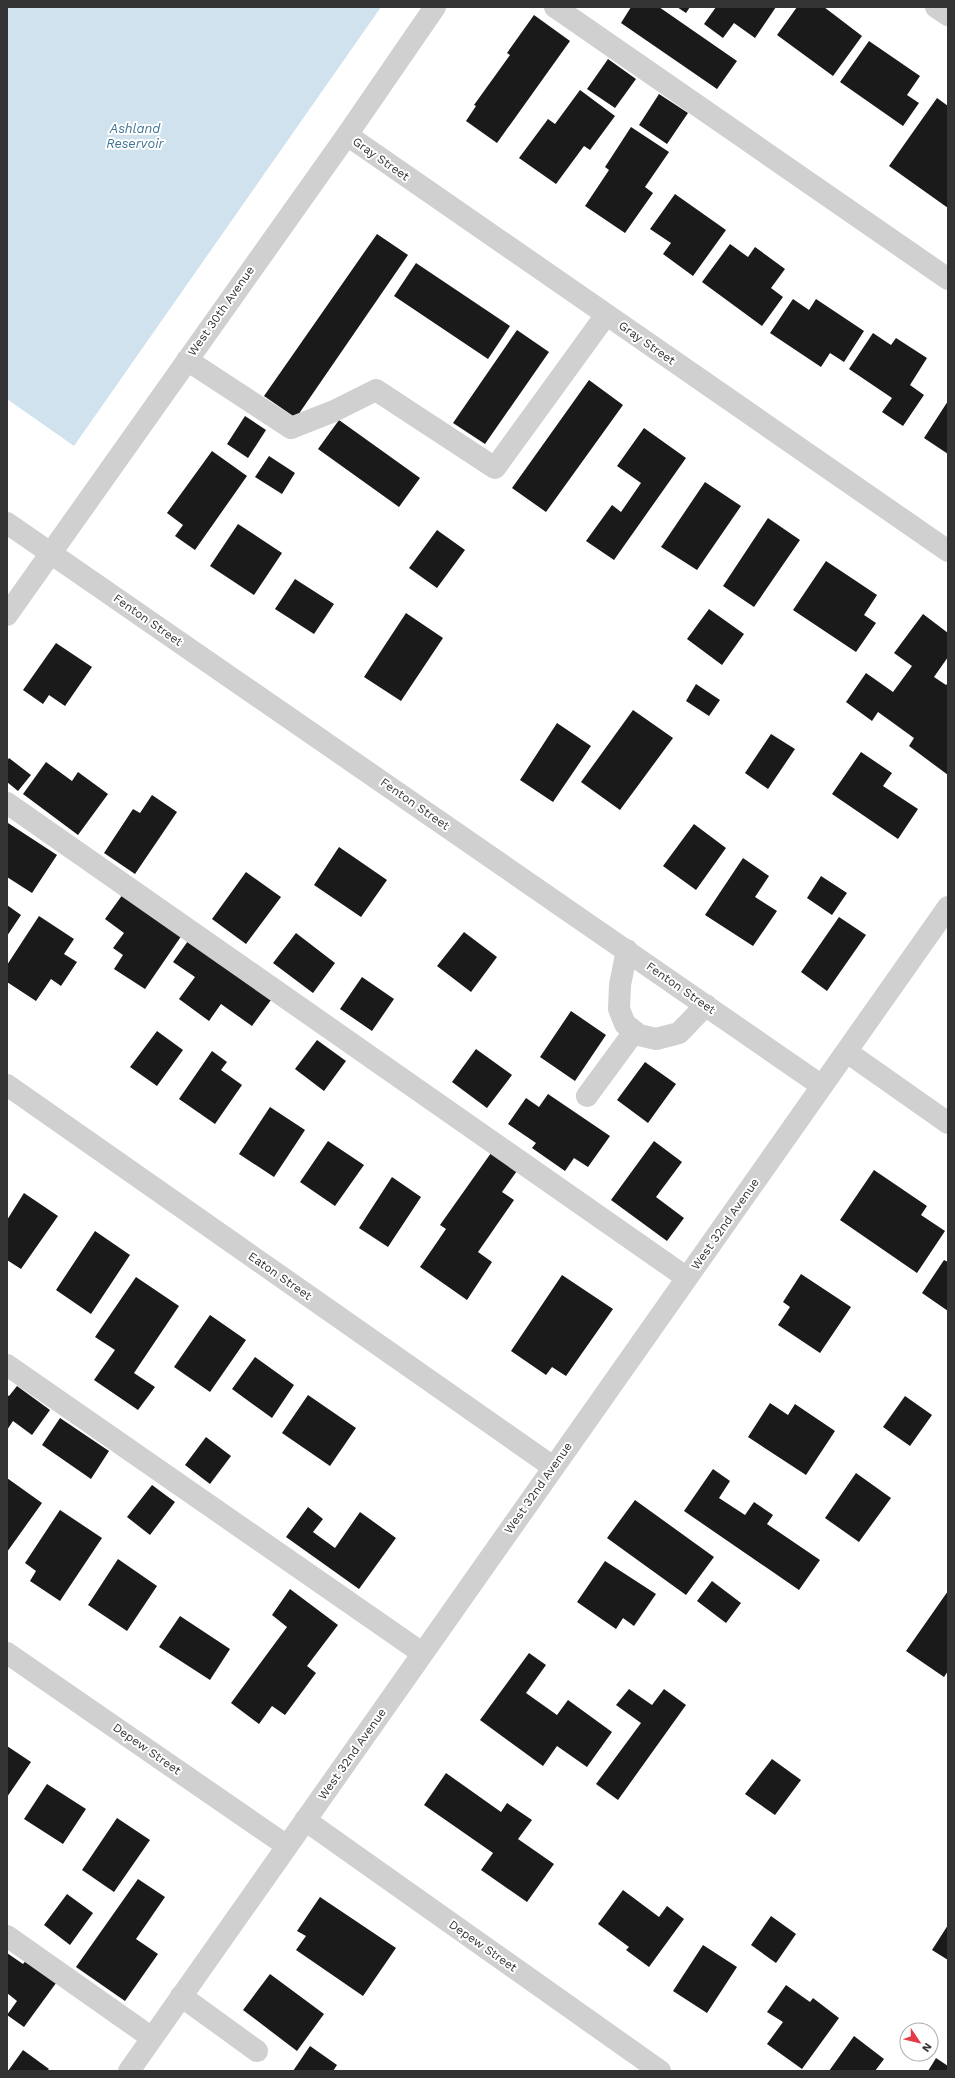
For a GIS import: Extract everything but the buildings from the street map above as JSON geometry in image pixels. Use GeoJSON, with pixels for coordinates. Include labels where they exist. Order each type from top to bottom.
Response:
{"type":"FeatureCollection","features":[{"type":"Feature","properties":{"kind":"street","name":"West 30th Avenue"},"geometry":{"type":"LineString","coordinates":[[7,615],[49,552],[347,135],[435,7]]}},
{"type":"Feature","properties":{"kind":"street"},"geometry":{"type":"LineString","coordinates":[[555,7],[948,279]]}},
{"type":"Feature","properties":{"kind":"street"},"geometry":{"type":"LineString","coordinates":[[936,7],[948,15]]}},
{"type":"Feature","properties":{"kind":"street","name":"Gray Street"},"geometry":{"type":"LineString","coordinates":[[347,135],[948,551]]}},
{"type":"Feature","properties":{"kind":"street"},"geometry":{"type":"LineString","coordinates":[[187,360],[291,428],[334,411],[376,390],[495,468],[606,315]]}},
{"type":"Feature","properties":{"kind":"street","name":"Fenton Street"},"geometry":{"type":"LineString","coordinates":[[7,523],[822,1086]]}},
{"type":"Feature","properties":{"kind":"street"},"geometry":{"type":"LineString","coordinates":[[7,802],[687,1278]]}},
{"type":"Feature","properties":{"kind":"street","name":"West 32nd Avenue"},"geometry":{"type":"LineString","coordinates":[[129,2071],[948,907]]}},
{"type":"Feature","properties":{"kind":"street"},"geometry":{"type":"LineString","coordinates":[[627,950],[620,985],[619,1009],[625,1024],[634,1032],[639,1035],[656,1039],[679,1033],[706,1005]]}},
{"type":"Feature","properties":{"kind":"street"},"geometry":{"type":"LineString","coordinates":[[587,1096],[634,1032]]}},
{"type":"Feature","properties":{"kind":"street"},"geometry":{"type":"LineString","coordinates":[[847,1052],[948,1123]]}},
{"type":"Feature","properties":{"kind":"street","name":"Eaton Street"},"geometry":{"type":"LineString","coordinates":[[7,1085],[553,1467]]}},
{"type":"Feature","properties":{"kind":"street"},"geometry":{"type":"LineString","coordinates":[[7,1365],[422,1653]]}},
{"type":"Feature","properties":{"kind":"street","name":"Depew Street"},"geometry":{"type":"LineString","coordinates":[[7,1653],[287,1846]]}},
{"type":"Feature","properties":{"kind":"street","name":"Depew Street"},"geometry":{"type":"LineString","coordinates":[[305,1820],[660,2071]]}},
{"type":"Feature","properties":{"kind":"street"},"geometry":{"type":"LineString","coordinates":[[7,1936],[152,2038]]}},
{"type":"Feature","properties":{"kind":"street"},"geometry":{"type":"LineString","coordinates":[[181,1996],[257,2051]]}},
{"type":"Feature","properties":{"kind":"water","name":"Ashland Reservoir"},"geometry":{"type":"Polygon","coordinates":[[[7,7],[381,7],[74,446],[7,399],[7,7]]]}}]}
